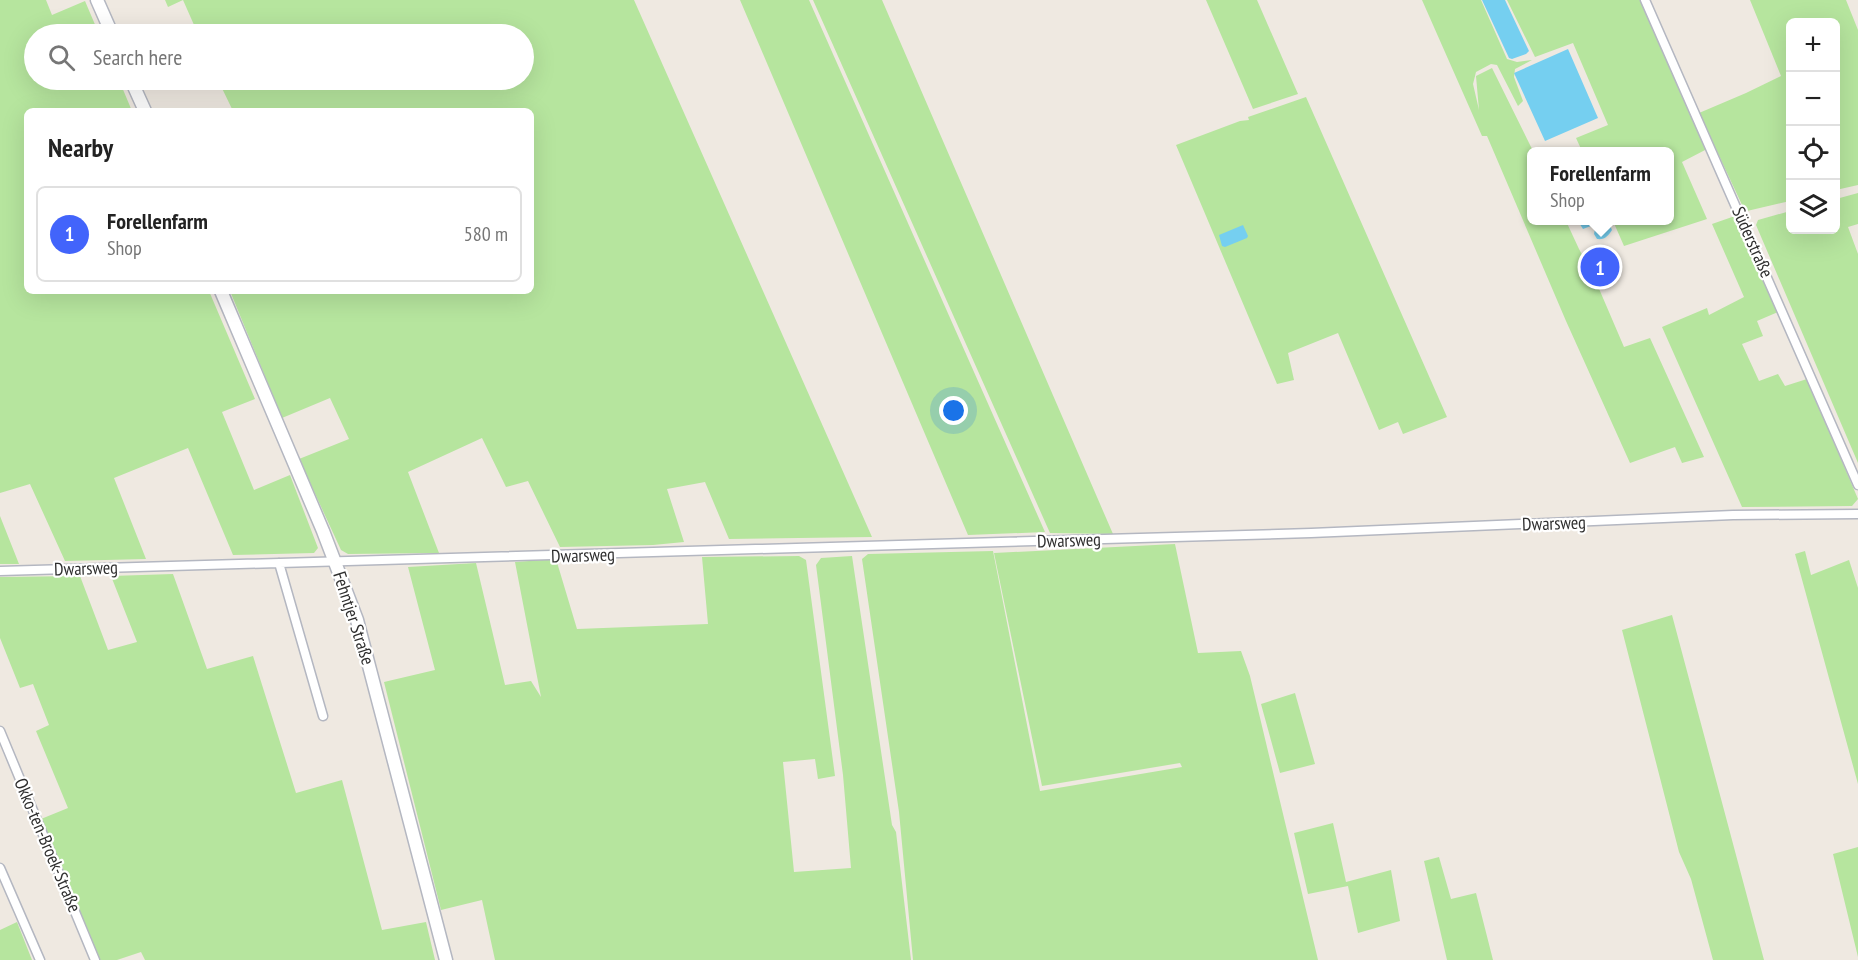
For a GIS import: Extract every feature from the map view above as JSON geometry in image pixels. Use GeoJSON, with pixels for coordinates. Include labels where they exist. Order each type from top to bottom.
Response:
{"type":"FeatureCollection","features":[{"type":"Feature","properties":{"kind":"street"},"geometry":{"type":"LineString","coordinates":[[97,0],[108,24]]}},
{"type":"Feature","properties":{"kind":"street","name":"Süderstraße"},"geometry":{"type":"LineString","coordinates":[[1646,0],[1858,485]]}},
{"type":"Feature","properties":{"kind":"street"},"geometry":{"type":"LineString","coordinates":[[136,90],[144,108]]}},
{"type":"Feature","properties":{"kind":"street","name":"Fehntjer Straße"},"geometry":{"type":"LineString","coordinates":[[222,294],[335,561],[357,620],[446,960]]}},
{"type":"Feature","properties":{"kind":"street","name":"Dwarsweg"},"geometry":{"type":"LineString","coordinates":[[0,571],[1311,533],[1733,515],[1858,514]]}},
{"type":"Feature","properties":{"kind":"street"},"geometry":{"type":"LineString","coordinates":[[279,562],[322,716]]}},
{"type":"Feature","properties":{"kind":"street","name":"Okko-ten-Broek-Straße"},"geometry":{"type":"LineString","coordinates":[[0,731],[95,960]]}},
{"type":"Feature","properties":{"kind":"street"},"geometry":{"type":"LineString","coordinates":[[0,868],[40,960]]}},
{"type":"Feature","properties":{"kind":"green space"},"geometry":{"type":"Polygon","coordinates":[[[0,0],[46,0],[52,15],[85,1],[95,24],[24,24],[24,90],[123,90],[131,108],[24,108],[24,294],[210,294],[255,399],[222,412],[254,490],[290,475],[318,548],[314,553],[233,555],[188,448],[114,478],[146,559],[65,561],[30,484],[0,493],[0,0]]]}},
{"type":"Feature","properties":{"kind":"green space"},"geometry":{"type":"Polygon","coordinates":[[[165,0],[183,0],[168,7],[165,0]]]}},
{"type":"Feature","properties":{"kind":"green space"},"geometry":{"type":"Polygon","coordinates":[[[183,0],[634,0],[872,537],[729,539],[705,482],[667,489],[684,542],[560,547],[528,481],[506,487],[482,438],[408,472],[439,553],[348,554],[341,550],[299,459],[349,439],[330,398],[282,418],[231,294],[534,294],[534,108],[232,108],[223,90],[534,90],[534,24],[194,24],[183,0]]]}},
{"type":"Feature","properties":{"kind":"green space"},"geometry":{"type":"Polygon","coordinates":[[[740,0],[809,0],[1045,532],[968,535],[740,0]]]}},
{"type":"Feature","properties":{"kind":"green space"},"geometry":{"type":"Polygon","coordinates":[[[813,0],[882,0],[1113,534],[1050,533],[813,0]]]}},
{"type":"Feature","properties":{"kind":"green space"},"geometry":{"type":"Polygon","coordinates":[[[1206,0],[1257,0],[1298,94],[1253,109],[1206,0]]]}},
{"type":"Feature","properties":{"kind":"green space"},"geometry":{"type":"Polygon","coordinates":[[[1422,0],[1481,0],[1507,59],[1517,62],[1532,60],[1515,69],[1514,77],[1523,101],[1518,106],[1497,65],[1491,64],[1476,72],[1473,84],[1479,110],[1476,76],[1492,68],[1531,147],[1527,147],[1527,225],[1568,225],[1594,277],[1624,347],[1650,338],[1704,457],[1682,463],[1675,447],[1630,463],[1487,136],[1482,136],[1422,0]]]}},
{"type":"Feature","properties":{"kind":"green space"},"geometry":{"type":"Polygon","coordinates":[[[1507,0],[1640,0],[1707,149],[1682,162],[1707,219],[1624,246],[1615,225],[1674,225],[1674,147],[1580,147],[1576,138],[1608,125],[1573,43],[1535,57],[1507,0]]]}},
{"type":"Feature","properties":{"kind":"green space"},"geometry":{"type":"Polygon","coordinates":[[[1750,0],[1846,0],[1858,30],[1858,185],[1840,189],[1840,18],[1786,18],[1786,202],[1747,211],[1743,207],[1699,113],[1781,76],[1750,0]]]}},
{"type":"Feature","properties":{"kind":"green space"},"geometry":{"type":"Polygon","coordinates":[[[1306,97],[1447,417],[1403,434],[1398,422],[1379,430],[1338,333],[1288,353],[1294,380],[1277,384],[1176,145],[1240,121],[1249,120],[1248,117],[1306,97]]]}},
{"type":"Feature","properties":{"kind":"green space"},"geometry":{"type":"Polygon","coordinates":[[[1858,193],[1858,224],[1848,227],[1858,254],[1858,463],[1756,225],[1758,220],[1786,212],[1786,234],[1840,234],[1840,198],[1858,193]]]}},
{"type":"Feature","properties":{"kind":"green space"},"geometry":{"type":"Polygon","coordinates":[[[1735,216],[1778,312],[1757,321],[1763,336],[1742,344],[1759,381],[1778,374],[1785,386],[1807,379],[1858,499],[1852,506],[1742,507],[1662,327],[1707,308],[1709,315],[1744,297],[1712,224],[1735,216]]]}},
{"type":"Feature","properties":{"kind":"green space"},"geometry":{"type":"Polygon","coordinates":[[[0,516],[19,564],[0,564],[0,516]]]}},
{"type":"Feature","properties":{"kind":"green space"},"geometry":{"type":"Polygon","coordinates":[[[1175,544],[1198,653],[1241,651],[1250,676],[1318,960],[913,960],[899,812],[862,559],[868,554],[993,551],[1040,791],[1182,767],[1180,763],[1042,786],[994,553],[1175,544]]]}},
{"type":"Feature","properties":{"kind":"green space"},"geometry":{"type":"Polygon","coordinates":[[[1805,551],[1811,575],[1849,560],[1858,588],[1858,784],[1795,554],[1805,551]]]}},
{"type":"Feature","properties":{"kind":"green space"},"geometry":{"type":"Polygon","coordinates":[[[799,556],[806,560],[835,776],[818,779],[815,759],[783,762],[794,872],[851,868],[843,775],[816,565],[821,558],[852,556],[892,825],[896,832],[911,960],[495,960],[482,900],[441,910],[384,682],[435,670],[408,567],[476,563],[505,685],[531,681],[541,697],[515,562],[556,559],[577,629],[708,624],[702,557],[799,556]]]}},
{"type":"Feature","properties":{"kind":"green space"},"geometry":{"type":"Polygon","coordinates":[[[173,574],[207,669],[253,656],[296,793],[342,780],[382,930],[426,922],[435,960],[145,960],[141,952],[117,960],[98,960],[41,819],[68,808],[36,731],[49,725],[33,684],[20,688],[0,638],[0,577],[80,576],[108,650],[137,642],[111,576],[173,574]]]}},
{"type":"Feature","properties":{"kind":"green space"},"geometry":{"type":"Polygon","coordinates":[[[1672,615],[1764,960],[1713,960],[1691,879],[1679,852],[1622,630],[1672,615]]]}},
{"type":"Feature","properties":{"kind":"green space"},"geometry":{"type":"Polygon","coordinates":[[[1295,693],[1315,764],[1280,773],[1261,704],[1295,693]]]}},
{"type":"Feature","properties":{"kind":"green space"},"geometry":{"type":"Polygon","coordinates":[[[1333,823],[1346,882],[1391,870],[1400,921],[1358,933],[1348,886],[1308,894],[1294,833],[1333,823]]]}},
{"type":"Feature","properties":{"kind":"green space"},"geometry":{"type":"Polygon","coordinates":[[[1858,847],[1858,957],[1833,854],[1858,847]]]}},
{"type":"Feature","properties":{"kind":"green space"},"geometry":{"type":"Polygon","coordinates":[[[1439,857],[1451,899],[1476,893],[1493,960],[1447,960],[1424,861],[1439,857]]]}},
{"type":"Feature","properties":{"kind":"green space"},"geometry":{"type":"Polygon","coordinates":[[[17,922],[32,960],[0,960],[0,930],[17,922]]]}},
{"type":"Feature","properties":{"kind":"water"},"geometry":{"type":"Polygon","coordinates":[[[1482,0],[1505,0],[1529,51],[1526,54],[1509,58],[1482,0]]]}},
{"type":"Feature","properties":{"kind":"water"},"geometry":{"type":"Polygon","coordinates":[[[1568,49],[1598,118],[1545,141],[1514,73],[1568,49]]]}},
{"type":"Feature","properties":{"kind":"water"},"geometry":{"type":"Polygon","coordinates":[[[1243,225],[1247,238],[1225,247],[1222,246],[1219,235],[1243,225]]]}},
{"type":"Feature","properties":{"kind":"water"},"geometry":{"type":"Polygon","coordinates":[[[1580,225],[1593,225],[1583,229],[1580,225]]]}},
{"type":"Feature","properties":{"kind":"water"},"geometry":{"type":"Polygon","coordinates":[[[1596,225],[1610,225],[1612,230],[1602,239],[1597,239],[1594,234],[1596,225]]]}},
{"type":"Feature","properties":{"kind":"place","name":"Forellenfarm"},"geometry":{"type":"Point","coordinates":[1600,267]}}]}
